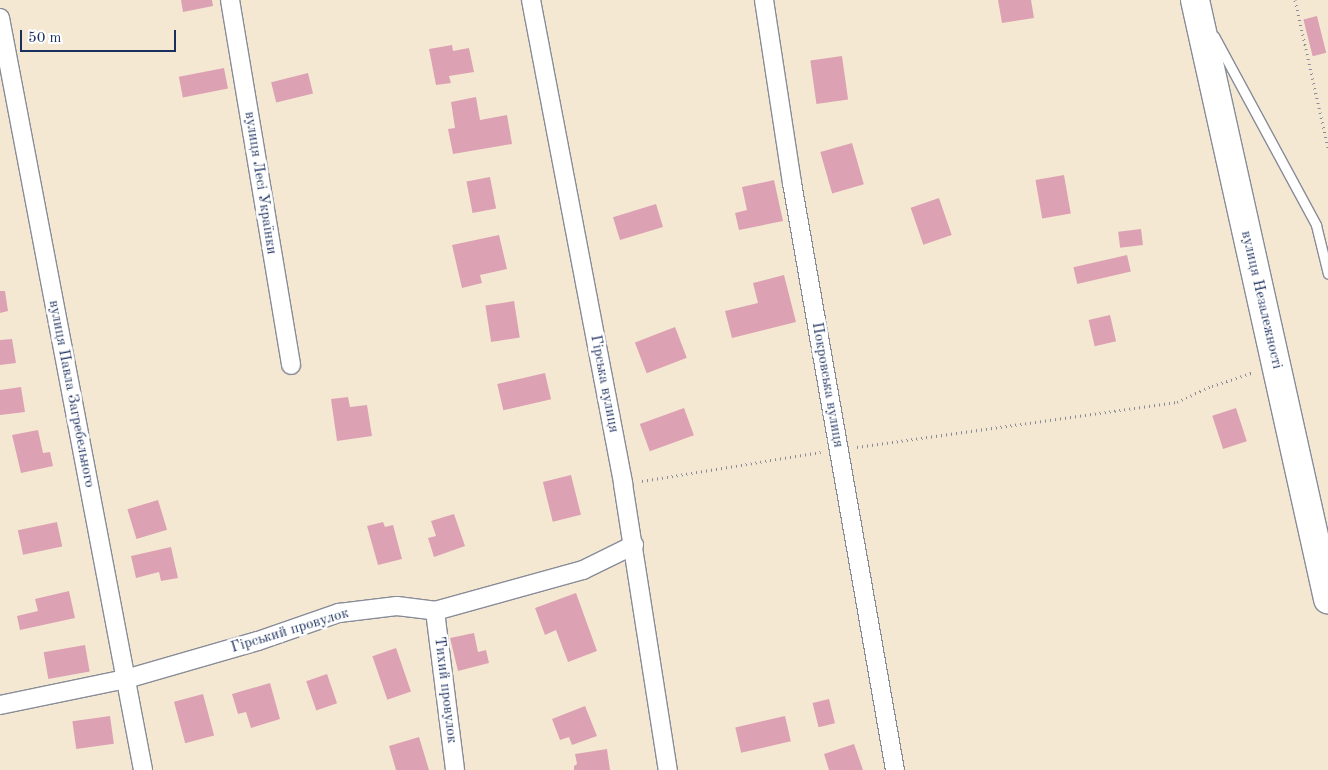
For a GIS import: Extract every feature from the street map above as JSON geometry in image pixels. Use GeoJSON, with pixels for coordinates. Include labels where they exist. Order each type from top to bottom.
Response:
{"type":"FeatureCollection","features":[{"type":"Feature","properties":{"kind":"main road","name":"вулиця Незалежності"},"geometry":{"type":"LineString","coordinates":[[1195,0],[1328,599]]}},
{"type":"Feature","properties":{"kind":"street","name":"вулиця Лесі Українки"},"geometry":{"type":"LineString","coordinates":[[230,0],[291,365]]}},
{"type":"Feature","properties":{"kind":"street","name":"Гірська вулиця"},"geometry":{"type":"LineString","coordinates":[[531,0],[634,545],[668,770]]}},
{"type":"Feature","properties":{"kind":"street","name":"Покровська вулиця"},"geometry":{"type":"LineString","coordinates":[[764,0],[792,183],[895,770]]}},
{"type":"Feature","properties":{"kind":"street","name":"вулиця Павла Загребельного"},"geometry":{"type":"LineString","coordinates":[[0,18],[143,770]]}},
{"type":"Feature","properties":{"kind":"street","name":"Гірський провулок"},"geometry":{"type":"LineString","coordinates":[[0,705],[126,679],[258,641],[339,614],[397,606],[435,611],[582,570],[634,545]]}},
{"type":"Feature","properties":{"kind":"street","name":"Тихий провулок"},"geometry":{"type":"LineString","coordinates":[[435,611],[455,770]]}},
{"type":"Feature","properties":{"kind":"lane"},"geometry":{"type":"LineString","coordinates":[[1195,0],[1316,224],[1328,274]]}},
{"type":"Feature","properties":{"kind":"path"},"geometry":{"type":"LineString","coordinates":[[1295,0],[1328,148]]}},
{"type":"Feature","properties":{"kind":"path"},"geometry":{"type":"LineString","coordinates":[[623,484],[838,450],[1177,402],[1212,386],[1276,366]]}},
{"type":"Feature","properties":{"kind":"building"},"geometry":{"type":"Polygon","coordinates":[[[181,0],[212,0],[213,6],[183,12],[181,0]]]}},
{"type":"Feature","properties":{"kind":"building"},"geometry":{"type":"Polygon","coordinates":[[[998,0],[1031,0],[1034,18],[1002,23],[998,0]]]}},
{"type":"Feature","properties":{"kind":"building"},"geometry":{"type":"Polygon","coordinates":[[[1317,16],[1326,53],[1313,56],[1303,19],[1317,16]]]}},
{"type":"Feature","properties":{"kind":"building"},"geometry":{"type":"Polygon","coordinates":[[[452,45],[453,51],[469,48],[474,72],[449,76],[451,83],[436,85],[429,49],[452,45]]]}},
{"type":"Feature","properties":{"kind":"building"},"geometry":{"type":"Polygon","coordinates":[[[842,56],[848,100],[816,104],[810,60],[842,56]]]}},
{"type":"Feature","properties":{"kind":"building"},"geometry":{"type":"Polygon","coordinates":[[[224,68],[228,89],[183,97],[179,77],[224,68]]]}},
{"type":"Feature","properties":{"kind":"building"},"geometry":{"type":"Polygon","coordinates":[[[308,73],[313,93],[276,103],[271,82],[308,73]]]}},
{"type":"Feature","properties":{"kind":"building"},"geometry":{"type":"Polygon","coordinates":[[[476,97],[480,120],[507,115],[512,144],[453,154],[448,129],[455,128],[451,102],[476,97]]]}},
{"type":"Feature","properties":{"kind":"building"},"geometry":{"type":"Polygon","coordinates":[[[852,143],[864,184],[832,193],[820,152],[852,143]]]}},
{"type":"Feature","properties":{"kind":"building"},"geometry":{"type":"Polygon","coordinates":[[[1064,175],[1071,213],[1042,218],[1035,180],[1064,175]]]}},
{"type":"Feature","properties":{"kind":"building"},"geometry":{"type":"Polygon","coordinates":[[[490,177],[496,208],[473,213],[466,182],[490,177]]]}},
{"type":"Feature","properties":{"kind":"building"},"geometry":{"type":"Polygon","coordinates":[[[774,180],[783,221],[739,230],[735,213],[747,210],[742,187],[774,180]]]}},
{"type":"Feature","properties":{"kind":"building"},"geometry":{"type":"Polygon","coordinates":[[[939,198],[952,235],[923,245],[911,208],[939,198]]]}},
{"type":"Feature","properties":{"kind":"building"},"geometry":{"type":"Polygon","coordinates":[[[656,204],[663,227],[620,240],[613,217],[656,204]]]}},
{"type":"Feature","properties":{"kind":"building"},"geometry":{"type":"Polygon","coordinates":[[[1141,229],[1143,245],[1120,248],[1118,232],[1141,229]]]}},
{"type":"Feature","properties":{"kind":"building"},"geometry":{"type":"Polygon","coordinates":[[[499,235],[507,269],[480,275],[482,283],[462,288],[452,245],[499,235]]]}},
{"type":"Feature","properties":{"kind":"building"},"geometry":{"type":"Polygon","coordinates":[[[1127,255],[1131,272],[1077,284],[1073,267],[1127,255]]]}},
{"type":"Feature","properties":{"kind":"building"},"geometry":{"type":"Polygon","coordinates":[[[784,275],[796,322],[732,338],[725,311],[758,303],[753,283],[784,275]]]}},
{"type":"Feature","properties":{"kind":"building"},"geometry":{"type":"Polygon","coordinates":[[[0,291],[5,291],[8,311],[0,313],[0,291]]]}},
{"type":"Feature","properties":{"kind":"building"},"geometry":{"type":"Polygon","coordinates":[[[514,301],[520,338],[491,342],[485,306],[514,301]]]}},
{"type":"Feature","properties":{"kind":"building"},"geometry":{"type":"Polygon","coordinates":[[[1110,315],[1116,341],[1095,346],[1089,320],[1110,315]]]}},
{"type":"Feature","properties":{"kind":"building"},"geometry":{"type":"Polygon","coordinates":[[[675,327],[687,358],[647,373],[635,342],[675,327]]]}},
{"type":"Feature","properties":{"kind":"building"},"geometry":{"type":"Polygon","coordinates":[[[12,339],[16,363],[0,365],[0,340],[12,339]]]}},
{"type":"Feature","properties":{"kind":"building"},"geometry":{"type":"Polygon","coordinates":[[[545,373],[551,399],[503,410],[497,384],[545,373]]]}},
{"type":"Feature","properties":{"kind":"building"},"geometry":{"type":"Polygon","coordinates":[[[21,387],[25,412],[0,415],[0,390],[21,387]]]}},
{"type":"Feature","properties":{"kind":"building"},"geometry":{"type":"Polygon","coordinates":[[[348,397],[350,407],[367,405],[372,436],[337,441],[331,399],[348,397]]]}},
{"type":"Feature","properties":{"kind":"building"},"geometry":{"type":"Polygon","coordinates":[[[684,408],[694,435],[650,451],[640,424],[684,408]]]}},
{"type":"Feature","properties":{"kind":"building"},"geometry":{"type":"Polygon","coordinates":[[[1236,408],[1247,441],[1223,449],[1212,416],[1236,408]]]}},
{"type":"Feature","properties":{"kind":"building"},"geometry":{"type":"Polygon","coordinates":[[[38,430],[43,453],[50,452],[53,466],[21,473],[12,435],[38,430]]]}},
{"type":"Feature","properties":{"kind":"building"},"geometry":{"type":"Polygon","coordinates":[[[571,475],[581,515],[553,522],[543,482],[571,475]]]}},
{"type":"Feature","properties":{"kind":"building"},"geometry":{"type":"Polygon","coordinates":[[[158,500],[167,530],[136,539],[127,509],[158,500]]]}},
{"type":"Feature","properties":{"kind":"building"},"geometry":{"type":"Polygon","coordinates":[[[454,514],[465,546],[434,557],[428,538],[436,536],[431,521],[454,514]]]}},
{"type":"Feature","properties":{"kind":"building"},"geometry":{"type":"Polygon","coordinates":[[[57,522],[62,546],[23,555],[18,530],[57,522]]]}},
{"type":"Feature","properties":{"kind":"building"},"geometry":{"type":"Polygon","coordinates":[[[383,522],[385,527],[393,525],[402,559],[378,565],[367,526],[383,522]]]}},
{"type":"Feature","properties":{"kind":"building"},"geometry":{"type":"Polygon","coordinates":[[[171,547],[178,578],[161,581],[159,572],[136,578],[131,556],[171,547]]]}},
{"type":"Feature","properties":{"kind":"building"},"geometry":{"type":"Polygon","coordinates":[[[69,591],[75,618],[20,630],[17,616],[38,611],[35,599],[69,591]]]}},
{"type":"Feature","properties":{"kind":"building"},"geometry":{"type":"Polygon","coordinates":[[[576,593],[597,651],[568,662],[556,630],[545,635],[535,608],[576,593]]]}},
{"type":"Feature","properties":{"kind":"building"},"geometry":{"type":"Polygon","coordinates":[[[474,633],[478,652],[486,650],[489,663],[458,671],[450,638],[474,633]]]}},
{"type":"Feature","properties":{"kind":"building"},"geometry":{"type":"Polygon","coordinates":[[[85,645],[90,672],[48,679],[44,652],[85,645]]]}},
{"type":"Feature","properties":{"kind":"building"},"geometry":{"type":"Polygon","coordinates":[[[396,648],[411,691],[387,700],[372,656],[396,648]]]}},
{"type":"Feature","properties":{"kind":"building"},"geometry":{"type":"Polygon","coordinates":[[[327,674],[337,703],[316,710],[306,681],[327,674]]]}},
{"type":"Feature","properties":{"kind":"building"},"geometry":{"type":"Polygon","coordinates":[[[270,683],[280,719],[251,728],[246,712],[238,714],[232,694],[270,683]]]}},
{"type":"Feature","properties":{"kind":"building"},"geometry":{"type":"Polygon","coordinates":[[[203,694],[214,736],[185,743],[174,702],[203,694]]]}},
{"type":"Feature","properties":{"kind":"building"},"geometry":{"type":"Polygon","coordinates":[[[829,699],[835,723],[819,727],[813,703],[829,699]]]}},
{"type":"Feature","properties":{"kind":"building"},"geometry":{"type":"Polygon","coordinates":[[[585,706],[597,736],[572,745],[569,737],[560,740],[552,719],[585,706]]]}},
{"type":"Feature","properties":{"kind":"building"},"geometry":{"type":"Polygon","coordinates":[[[110,716],[114,744],[76,749],[72,721],[110,716]]]}},
{"type":"Feature","properties":{"kind":"building"},"geometry":{"type":"Polygon","coordinates":[[[785,716],[791,741],[741,753],[735,727],[785,716]]]}},
{"type":"Feature","properties":{"kind":"building"},"geometry":{"type":"Polygon","coordinates":[[[419,737],[429,770],[396,770],[389,746],[419,737]]]}},
{"type":"Feature","properties":{"kind":"building"},"geometry":{"type":"Polygon","coordinates":[[[854,744],[863,770],[829,770],[824,754],[854,744]]]}},
{"type":"Feature","properties":{"kind":"building"},"geometry":{"type":"Polygon","coordinates":[[[607,749],[610,770],[574,770],[574,766],[577,764],[575,754],[607,749]]]}}]}
